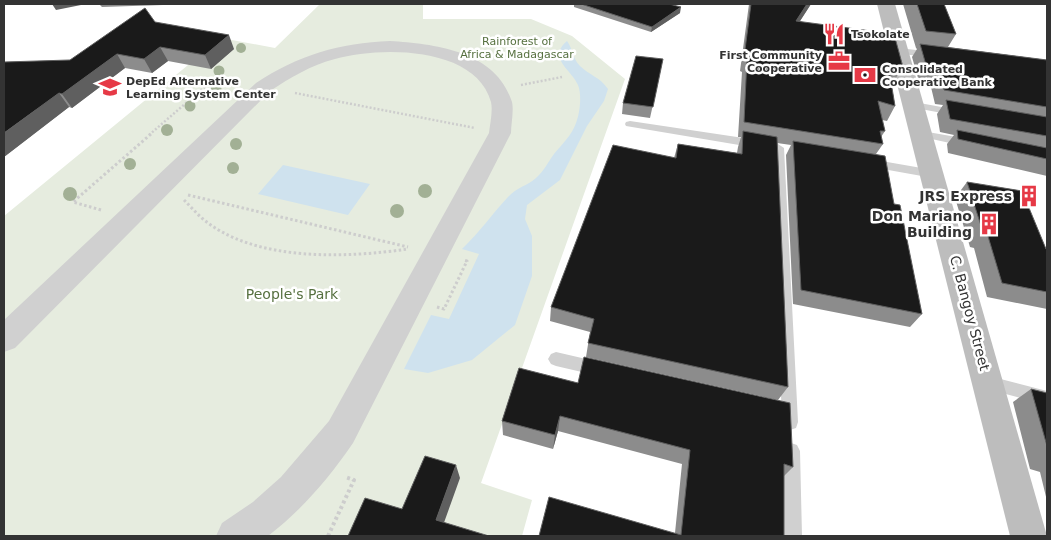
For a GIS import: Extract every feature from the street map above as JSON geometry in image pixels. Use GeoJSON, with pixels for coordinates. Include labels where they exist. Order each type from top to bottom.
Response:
{"type":"FeatureCollection","features":[{"type":"Feature","properties":{"kind":"main road","name":"C. Bangoy Street"},"geometry":{"type":"LineString","coordinates":[[886,4],[1029,536]]}},
{"type":"Feature","properties":{"kind":"street"},"geometry":{"type":"LineString","coordinates":[[4,339],[128,216],[263,87],[298,66],[339,52],[382,46],[424,49],[461,59],[489,78],[498,90],[503,103],[504,118],[500,133],[341,432],[316,468],[283,502],[235,536]]}},
{"type":"Feature","properties":{"kind":"lane"},"geometry":{"type":"LineString","coordinates":[[899,51],[938,56]]}},
{"type":"Feature","properties":{"kind":"lane"},"geometry":{"type":"LineString","coordinates":[[914,105],[971,115]]}},
{"type":"Feature","properties":{"kind":"lane"},"geometry":{"type":"LineString","coordinates":[[630,124],[783,148],[793,536]]}},
{"type":"Feature","properties":{"kind":"lane"},"geometry":{"type":"LineString","coordinates":[[922,134],[980,145]]}},
{"type":"Feature","properties":{"kind":"lane"},"geometry":{"type":"LineString","coordinates":[[854,161],[933,174]]}},
{"type":"Feature","properties":{"kind":"lane"},"geometry":{"type":"LineString","coordinates":[[556,359],[614,372]]}},
{"type":"Feature","properties":{"kind":"lane"},"geometry":{"type":"LineString","coordinates":[[989,383],[1047,398]]}},
{"type":"Feature","properties":{"kind":"lane"},"geometry":{"type":"LineString","coordinates":[[770,408],[790,412]]}},
{"type":"Feature","properties":{"kind":"path"},"geometry":{"type":"LineString","coordinates":[[527,84],[562,77]]}},
{"type":"Feature","properties":{"kind":"path"},"geometry":{"type":"LineString","coordinates":[[128,216],[72,202],[215,78]]}},
{"type":"Feature","properties":{"kind":"path"},"geometry":{"type":"LineString","coordinates":[[263,87],[500,133]]}},
{"type":"Feature","properties":{"kind":"path"},"geometry":{"type":"LineString","coordinates":[[158,188],[414,248],[384,253],[324,256],[268,247],[244,240],[222,230],[203,219],[188,206]]}},
{"type":"Feature","properties":{"kind":"path"},"geometry":{"type":"LineString","coordinates":[[316,468],[354,480],[328,536]]}},
{"type":"Feature","properties":{"kind":"green space","name":"People's Park"},"geometry":{"type":"Polygon","coordinates":[[[320,4],[423,4],[423,19],[531,19],[572,36],[625,79],[481,483],[532,500],[522,536],[4,536],[4,216],[221,38],[275,48],[320,4]]]}},
{"type":"Feature","properties":{"kind":"water"},"geometry":{"type":"Polygon","coordinates":[[[567,41],[577,63],[602,82],[608,89],[604,101],[587,126],[560,180],[527,205],[525,219],[532,236],[532,276],[515,325],[472,360],[428,373],[404,369],[431,315],[449,319],[479,254],[462,249],[511,194],[533,181],[539,175],[574,127],[579,109],[579,89],[575,79],[562,63],[559,53],[561,47],[567,41]]]}},
{"type":"Feature","properties":{"kind":"water"},"geometry":{"type":"Polygon","coordinates":[[[283,165],[370,184],[348,215],[258,194],[283,165]]]}},
{"type":"Feature","properties":{"kind":"building"},"geometry":{"type":"Polygon","coordinates":[[[581,4],[669,4],[681,7],[652,27],[581,4]]]}},
{"type":"Feature","properties":{"kind":"building"},"geometry":{"type":"Polygon","coordinates":[[[751,4],[807,4],[796,21],[894,34],[903,67],[888,64],[895,106],[878,101],[885,131],[880,131],[883,144],[744,122],[747,58],[744,57],[751,4]]]}},
{"type":"Feature","properties":{"kind":"building"},"geometry":{"type":"Polygon","coordinates":[[[917,4],[944,4],[956,34],[926,31],[917,4]]]}},
{"type":"Feature","properties":{"kind":"building"},"geometry":{"type":"Polygon","coordinates":[[[145,8],[155,22],[229,35],[205,55],[160,47],[144,59],[117,54],[4,133],[4,62],[70,60],[145,8]]]}},
{"type":"Feature","properties":{"kind":"building"},"geometry":{"type":"Polygon","coordinates":[[[920,44],[1047,60],[1047,107],[944,90],[940,73],[928,72],[920,44]]]}},
{"type":"Feature","properties":{"kind":"building"},"geometry":{"type":"Polygon","coordinates":[[[636,56],[663,59],[653,107],[623,103],[636,56]]]}},
{"type":"Feature","properties":{"kind":"building"},"geometry":{"type":"Polygon","coordinates":[[[946,100],[1047,117],[1047,136],[950,119],[946,100]]]}},
{"type":"Feature","properties":{"kind":"building"},"geometry":{"type":"Polygon","coordinates":[[[957,130],[1047,148],[1047,159],[958,139],[957,130]]]}},
{"type":"Feature","properties":{"kind":"building"},"geometry":{"type":"Polygon","coordinates":[[[743,131],[777,137],[788,387],[588,343],[594,319],[551,307],[613,145],[676,158],[678,144],[742,154],[743,131]]]}},
{"type":"Feature","properties":{"kind":"building"},"geometry":{"type":"Polygon","coordinates":[[[793,141],[885,156],[894,204],[900,205],[922,314],[801,290],[793,141]]]}},
{"type":"Feature","properties":{"kind":"building"},"geometry":{"type":"Polygon","coordinates":[[[967,182],[1022,191],[1047,249],[1047,292],[1002,283],[987,233],[983,232],[967,182]]]}},
{"type":"Feature","properties":{"kind":"building"},"geometry":{"type":"Polygon","coordinates":[[[584,357],[790,403],[793,467],[784,464],[784,536],[539,536],[549,497],[681,535],[690,450],[560,416],[555,435],[502,421],[519,368],[578,383],[584,357]]]}},
{"type":"Feature","properties":{"kind":"building"},"geometry":{"type":"Polygon","coordinates":[[[1031,389],[1047,393],[1047,446],[1031,389]]]}},
{"type":"Feature","properties":{"kind":"building"},"geometry":{"type":"Polygon","coordinates":[[[425,456],[456,465],[436,520],[489,536],[348,536],[365,498],[402,509],[425,456]]]}},
{"type":"Feature","properties":{"kind":"place","name":"Tsokolate"},"geometry":{"type":"Point","coordinates":[834,34]}},
{"type":"Feature","properties":{"kind":"place","name":"First Community Cooperative"},"geometry":{"type":"Point","coordinates":[839,61]}},
{"type":"Feature","properties":{"kind":"place","name":"Consolidated Cooperative Bank"},"geometry":{"type":"Point","coordinates":[865,75]}},
{"type":"Feature","properties":{"kind":"place","name":"DepEd Alternative Learning System Center"},"geometry":{"type":"Point","coordinates":[110,87]}},
{"type":"Feature","properties":{"kind":"place","name":"JRS Express"},"geometry":{"type":"Point","coordinates":[1029,196]}},
{"type":"Feature","properties":{"kind":"place","name":"Don Mariano Building"},"geometry":{"type":"Point","coordinates":[989,224]}},
{"type":"Feature","properties":{"kind":"park label","name":"Rainforest of Africa & Madagascar"},"geometry":{"type":"Point","coordinates":[517,47]}}]}
